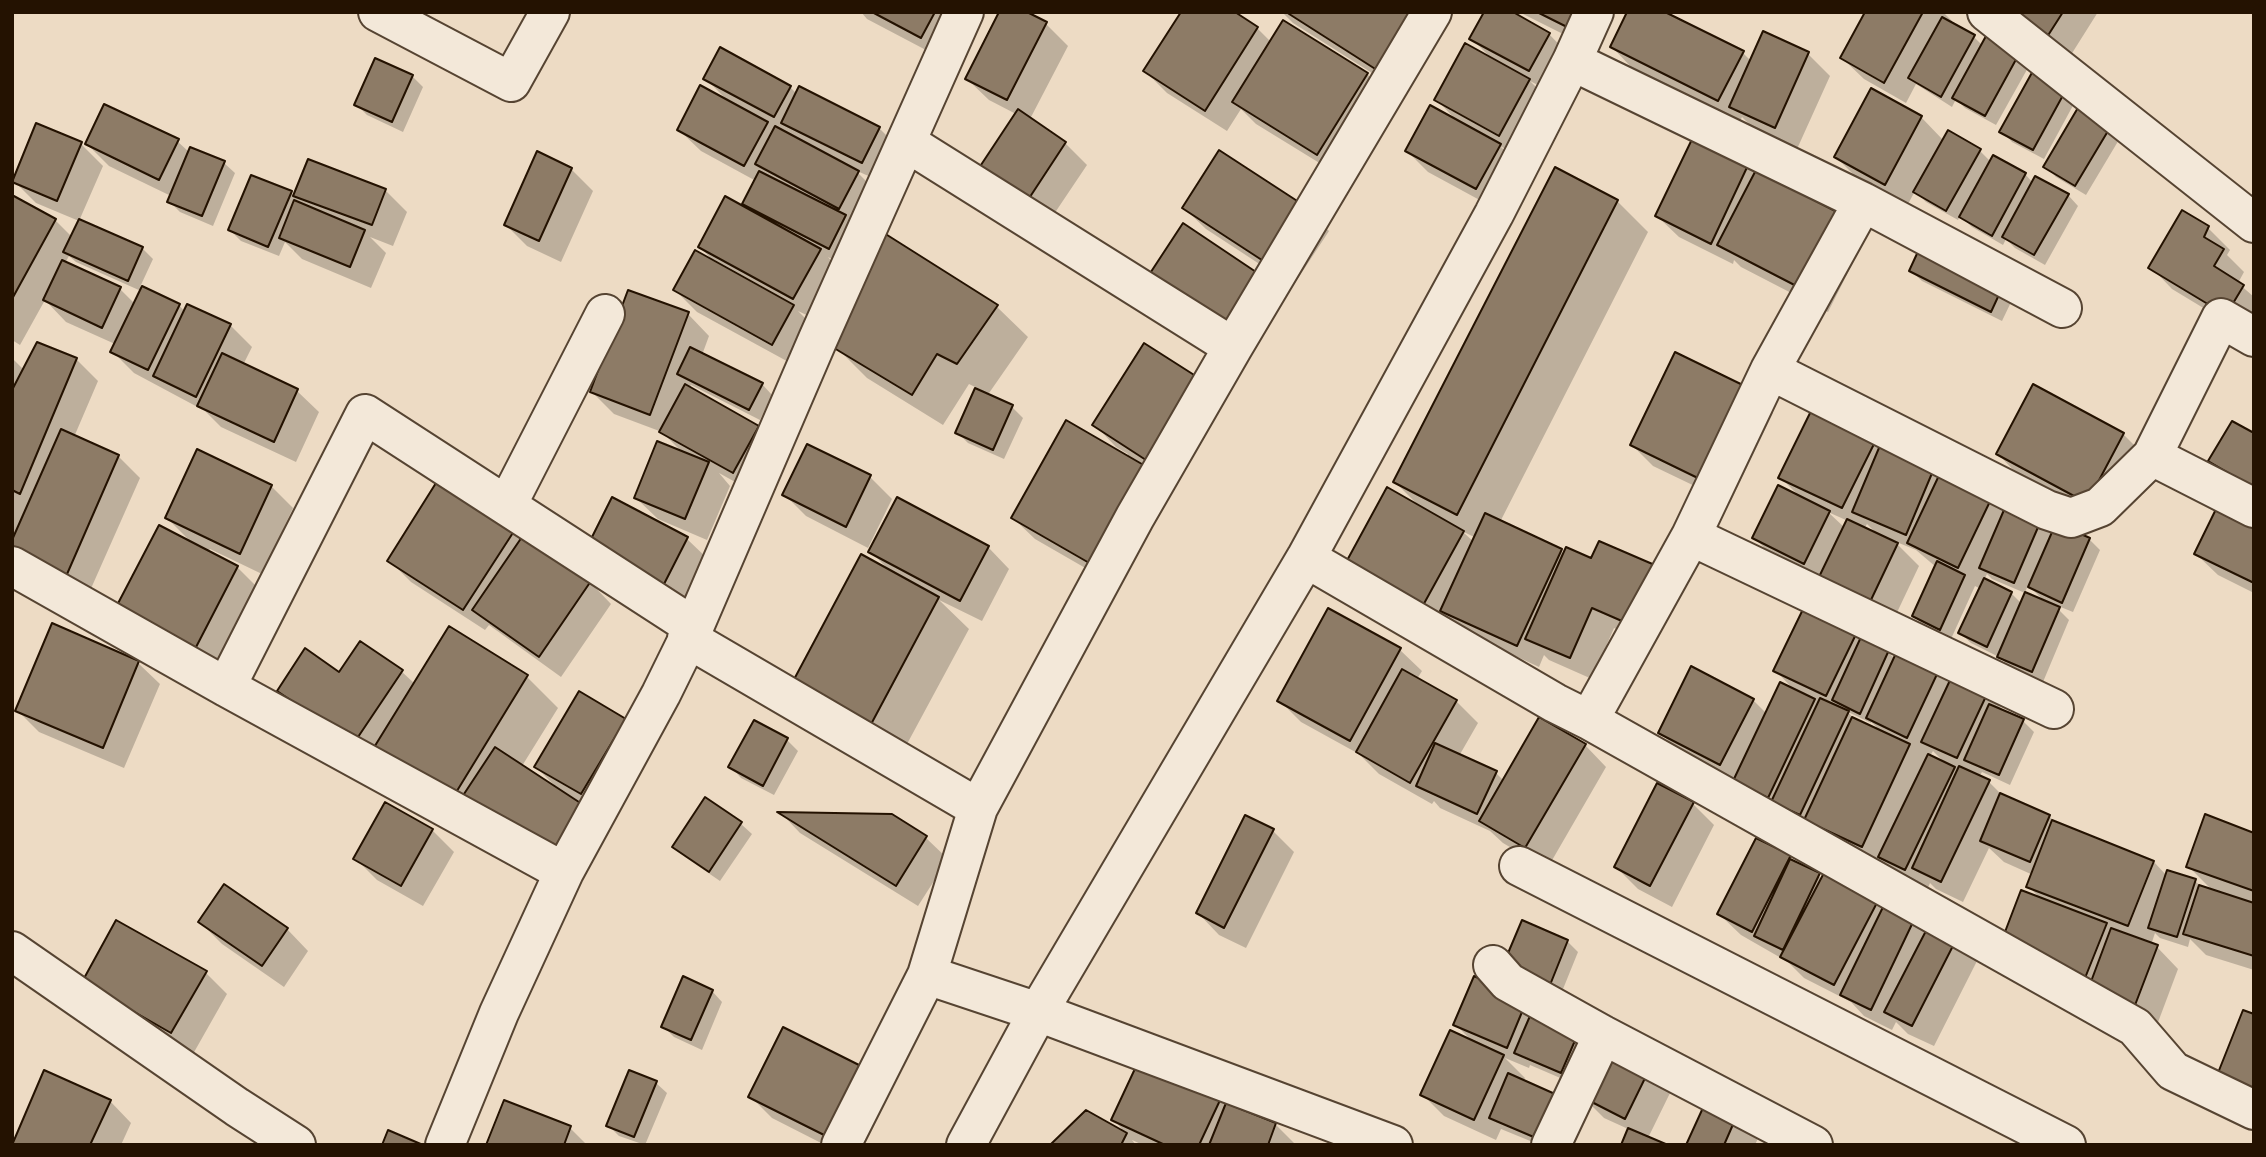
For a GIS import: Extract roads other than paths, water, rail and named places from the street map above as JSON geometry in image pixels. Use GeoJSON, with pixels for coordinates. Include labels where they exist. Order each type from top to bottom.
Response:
{"type":"FeatureCollection","features":[{"type":"Feature","properties":{"kind":"street"},"geometry":{"type":"LineString","coordinates":[[378,12],[511,82],[550,12]]}},
{"type":"Feature","properties":{"kind":"street"},"geometry":{"type":"LineString","coordinates":[[445,1145],[499,1013],[564,872],[690,633],[817,339],[964,12]]}},
{"type":"Feature","properties":{"kind":"street"},"geometry":{"type":"LineString","coordinates":[[965,1145],[1038,1013],[1306,558],[1494,214],[1594,12]]}},
{"type":"Feature","properties":{"kind":"street"},"geometry":{"type":"LineString","coordinates":[[1987,12],[2254,223]]}},
{"type":"Feature","properties":{"kind":"street"},"geometry":{"type":"LineString","coordinates":[[841,1145],[927,975],[978,808],[1135,517],[1425,15]]}},
{"type":"Feature","properties":{"kind":"street"},"geometry":{"type":"LineString","coordinates":[[1572,61],[1863,202],[2062,308]]}},
{"type":"Feature","properties":{"kind":"street"},"geometry":{"type":"LineString","coordinates":[[906,142],[1233,347]]}},
{"type":"Feature","properties":{"kind":"street"},"geometry":{"type":"LineString","coordinates":[[1588,720],[1691,536],[1769,370],[1863,202]]}},
{"type":"Feature","properties":{"kind":"street"},"geometry":{"type":"LineString","coordinates":[[507,505],[605,314]]}},
{"type":"Feature","properties":{"kind":"street"},"geometry":{"type":"LineString","coordinates":[[1769,370],[2047,510],[2071,518],[2100,507],[2152,456],[2221,318],[2254,337]]}},
{"type":"Feature","properties":{"kind":"street"},"geometry":{"type":"LineString","coordinates":[[226,687],[365,414],[507,505],[690,633],[978,808]]}},
{"type":"Feature","properties":{"kind":"street"},"geometry":{"type":"LineString","coordinates":[[2152,456],[2254,508]]}},
{"type":"Feature","properties":{"kind":"street"},"geometry":{"type":"LineString","coordinates":[[1691,536],[2054,709]]}},
{"type":"Feature","properties":{"kind":"street"},"geometry":{"type":"LineString","coordinates":[[1306,558],[1555,703],[2135,1027],[2173,1071],[2254,1110]]}},
{"type":"Feature","properties":{"kind":"street"},"geometry":{"type":"LineString","coordinates":[[12,566],[564,872]]}},
{"type":"Feature","properties":{"kind":"street"},"geometry":{"type":"LineString","coordinates":[[1519,866],[2066,1145]]}},
{"type":"Feature","properties":{"kind":"street"},"geometry":{"type":"LineString","coordinates":[[12,951],[296,1145]]}},
{"type":"Feature","properties":{"kind":"street"},"geometry":{"type":"LineString","coordinates":[[1493,965],[1508,982],[1813,1145]]}},
{"type":"Feature","properties":{"kind":"street"},"geometry":{"type":"LineString","coordinates":[[927,975],[1038,1013],[1393,1145]]}},
{"type":"Feature","properties":{"kind":"street"},"geometry":{"type":"LineString","coordinates":[[1551,1145],[1603,1035]]}}]}
